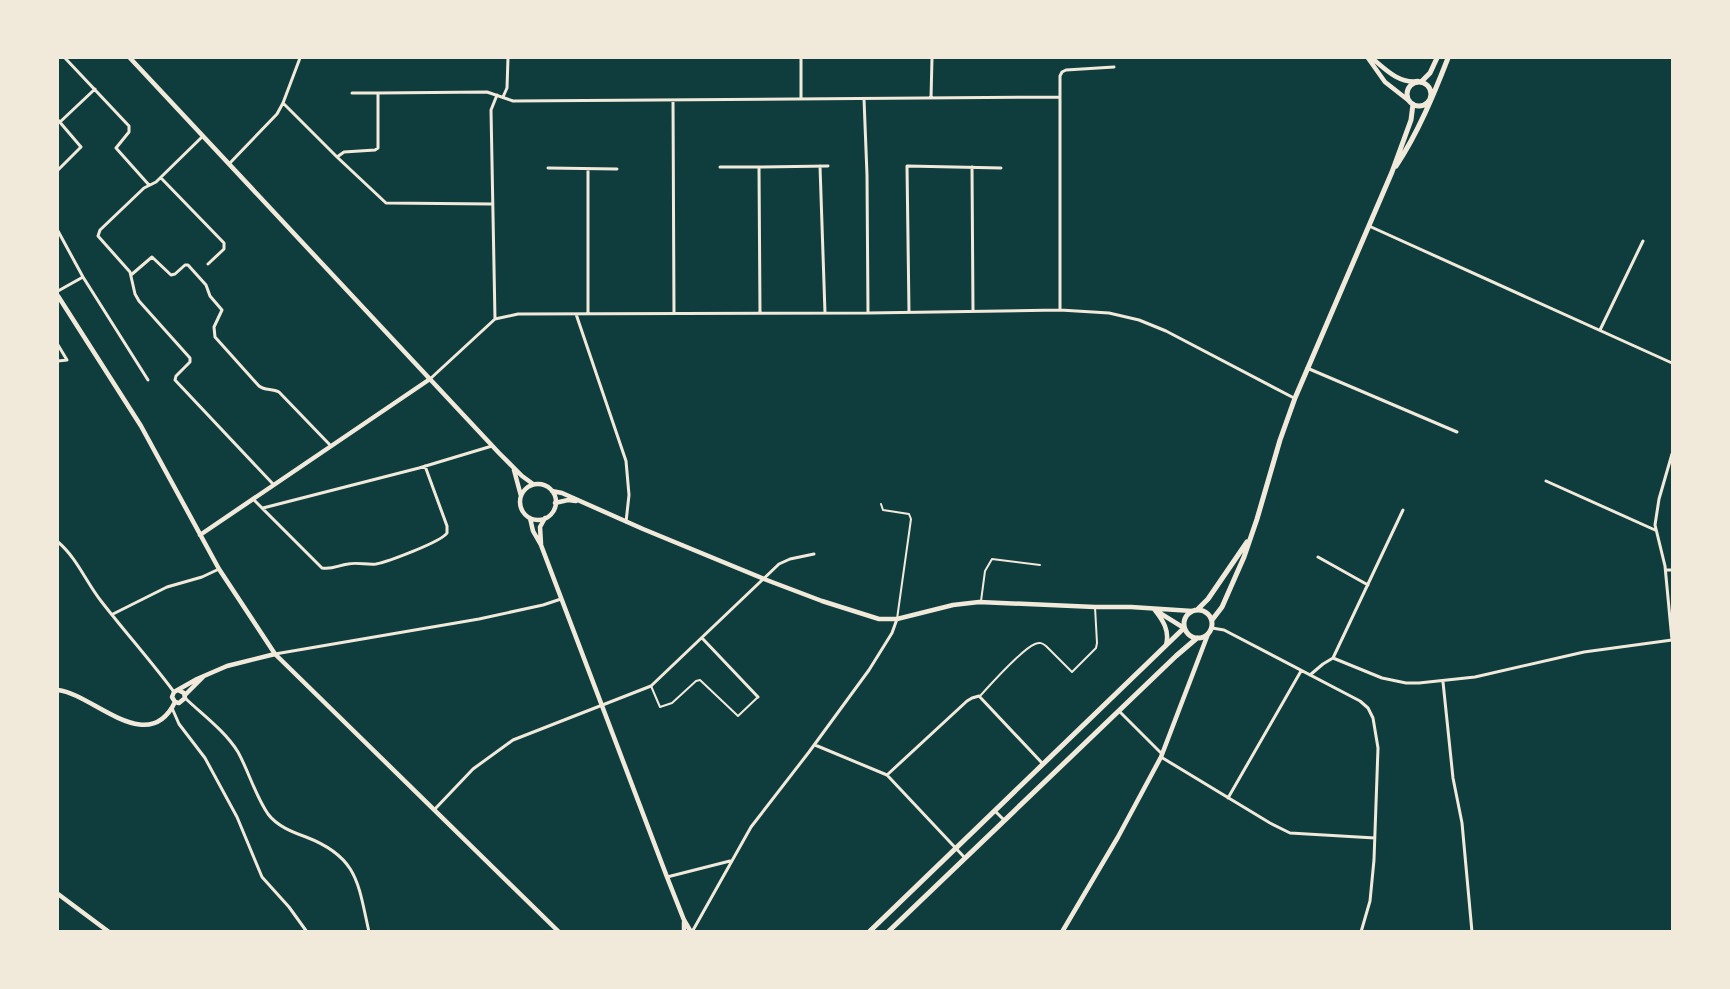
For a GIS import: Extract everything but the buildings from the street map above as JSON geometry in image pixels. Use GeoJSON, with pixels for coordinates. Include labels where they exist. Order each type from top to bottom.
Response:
{"type":"FeatureCollection","features":[{"type":"Feature","properties":{"kind":"main road"},"geometry":{"type":"LineString","coordinates":[[130,58],[492,446],[533,484],[544,485],[552,491],[562,493],[626,522],[764,579],[880,620],[897,619],[953,605],[981,602],[1206,612],[1212,620],[1212,628],[1208,634],[1162,756],[1118,837],[1062,932]]}},
{"type":"Feature","properties":{"kind":"main road"},"geometry":{"type":"LineString","coordinates":[[1368,58],[1385,82],[1411,102],[1422,106],[1429,102],[1431,98],[1429,86],[1420,81],[1407,81],[1396,76],[1372,58]]}},
{"type":"Feature","properties":{"kind":"main road"},"geometry":{"type":"LineString","coordinates":[[1212,620],[1219,612],[1233,584],[1250,538],[1295,398],[1392,172],[1412,120],[1411,102],[1407,96],[1408,88],[1430,73],[1437,58]]}},
{"type":"Feature","properties":{"kind":"main road"},"geometry":{"type":"LineString","coordinates":[[1392,172],[1407,148],[1448,58]]}},
{"type":"Feature","properties":{"kind":"main road"},"geometry":{"type":"LineString","coordinates":[[58,296],[141,426],[219,569],[275,654],[559,932]]}},
{"type":"Feature","properties":{"kind":"main road"},"geometry":{"type":"LineString","coordinates":[[200,535],[430,379]]}},
{"type":"Feature","properties":{"kind":"main road"},"geometry":{"type":"LineString","coordinates":[[514,468],[523,512],[536,520],[545,518]]}},
{"type":"Feature","properties":{"kind":"main road"},"geometry":{"type":"LineString","coordinates":[[521,496],[533,484]]}},
{"type":"Feature","properties":{"kind":"main road"},"geometry":{"type":"LineString","coordinates":[[541,545],[540,528],[545,518],[552,512],[555,503],[552,491]]}},
{"type":"Feature","properties":{"kind":"main road"},"geometry":{"type":"LineString","coordinates":[[555,503],[568,500],[583,503]]}},
{"type":"Feature","properties":{"kind":"main road"},"geometry":{"type":"LineString","coordinates":[[530,518],[533,531],[541,545],[667,877],[684,920],[691,932]]}},
{"type":"Feature","properties":{"kind":"main road"},"geometry":{"type":"LineString","coordinates":[[869,932],[1184,628],[1185,618],[1208,600],[1229,566],[1250,538]]}},
{"type":"Feature","properties":{"kind":"main road"},"geometry":{"type":"LineString","coordinates":[[1154,609],[1184,628],[1189,635],[1197,638]]}},
{"type":"Feature","properties":{"kind":"main road"},"geometry":{"type":"LineString","coordinates":[[1154,609],[1166,626],[1166,645]]}},
{"type":"Feature","properties":{"kind":"main road"},"geometry":{"type":"LineString","coordinates":[[888,932],[1176,656],[1197,638],[1208,634]]}},
{"type":"Feature","properties":{"kind":"main road"},"geometry":{"type":"LineString","coordinates":[[175,702],[172,697],[176,691],[197,678],[227,666],[275,654]]}},
{"type":"Feature","properties":{"kind":"main road"},"geometry":{"type":"LineString","coordinates":[[175,702],[179,703],[204,676]]}},
{"type":"Feature","properties":{"kind":"main road"},"geometry":{"type":"LineString","coordinates":[[58,690],[76,696],[117,719],[135,724],[158,720],[172,708],[175,702]]}},
{"type":"Feature","properties":{"kind":"main road"},"geometry":{"type":"LineString","coordinates":[[176,691],[182,692],[185,697]]}},
{"type":"Feature","properties":{"kind":"main road"},"geometry":{"type":"LineString","coordinates":[[58,894],[109,932]]}},
{"type":"Feature","properties":{"kind":"main road"},"geometry":{"type":"LineString","coordinates":[[684,920],[684,932]]}},
{"type":"Feature","properties":{"kind":"street"},"geometry":{"type":"LineString","coordinates":[[65,58],[130,127],[129,132],[116,148],[149,185]]}},
{"type":"Feature","properties":{"kind":"street"},"geometry":{"type":"LineString","coordinates":[[229,164],[274,118],[283,103],[300,58]]}},
{"type":"Feature","properties":{"kind":"street"},"geometry":{"type":"LineString","coordinates":[[503,97],[507,88],[508,58]]}},
{"type":"Feature","properties":{"kind":"street"},"geometry":{"type":"LineString","coordinates":[[801,58],[801,99]]}},
{"type":"Feature","properties":{"kind":"street"},"geometry":{"type":"LineString","coordinates":[[931,98],[932,58]]}},
{"type":"Feature","properties":{"kind":"street"},"geometry":{"type":"LineString","coordinates":[[1060,310],[1060,76],[1066,70],[1114,67]]}},
{"type":"Feature","properties":{"kind":"street"},"geometry":{"type":"LineString","coordinates":[[58,170],[81,147],[59,121],[95,89]]}},
{"type":"Feature","properties":{"kind":"street"},"geometry":{"type":"LineString","coordinates":[[352,94],[487,92],[513,101],[1060,97]]}},
{"type":"Feature","properties":{"kind":"street"},"geometry":{"type":"LineString","coordinates":[[337,157],[344,152],[375,150],[378,148],[378,93]]}},
{"type":"Feature","properties":{"kind":"street"},"geometry":{"type":"LineString","coordinates":[[495,319],[491,110],[497,95]]}},
{"type":"Feature","properties":{"kind":"street"},"geometry":{"type":"LineString","coordinates":[[864,99],[867,174],[868,313]]}},
{"type":"Feature","properties":{"kind":"street"},"geometry":{"type":"LineString","coordinates":[[673,100],[674,314]]}},
{"type":"Feature","properties":{"kind":"street"},"geometry":{"type":"LineString","coordinates":[[283,103],[382,201],[389,204],[492,204]]}},
{"type":"Feature","properties":{"kind":"street"},"geometry":{"type":"LineString","coordinates":[[203,136],[161,178],[144,188],[100,230],[98,235],[100,240],[131,275],[138,299],[190,358],[190,362],[174,379],[273,484]]}},
{"type":"Feature","properties":{"kind":"street"},"geometry":{"type":"LineString","coordinates":[[820,166],[825,313]]}},
{"type":"Feature","properties":{"kind":"street"},"geometry":{"type":"LineString","coordinates":[[720,167],[828,166]]}},
{"type":"Feature","properties":{"kind":"street"},"geometry":{"type":"LineString","coordinates":[[909,312],[907,166],[1001,168]]}},
{"type":"Feature","properties":{"kind":"street"},"geometry":{"type":"LineString","coordinates":[[759,167],[760,313]]}},
{"type":"Feature","properties":{"kind":"street"},"geometry":{"type":"LineString","coordinates":[[972,167],[973,312]]}},
{"type":"Feature","properties":{"kind":"street"},"geometry":{"type":"LineString","coordinates":[[548,168],[618,169]]}},
{"type":"Feature","properties":{"kind":"street"},"geometry":{"type":"LineString","coordinates":[[588,169],[588,313]]}},
{"type":"Feature","properties":{"kind":"street"},"geometry":{"type":"LineString","coordinates":[[161,178],[224,244],[224,249],[208,264]]}},
{"type":"Feature","properties":{"kind":"street"},"geometry":{"type":"LineString","coordinates":[[1369,226],[1672,363]]}},
{"type":"Feature","properties":{"kind":"street"},"geometry":{"type":"LineString","coordinates":[[58,231],[82,277],[148,380]]}},
{"type":"Feature","properties":{"kind":"street"},"geometry":{"type":"LineString","coordinates":[[1600,330],[1643,241]]}},
{"type":"Feature","properties":{"kind":"street"},"geometry":{"type":"LineString","coordinates":[[131,275],[152,257],[172,275],[185,265],[188,265],[206,285],[210,296],[222,310],[214,327],[216,339],[261,388],[279,392],[331,446]]}},
{"type":"Feature","properties":{"kind":"street"},"geometry":{"type":"LineString","coordinates":[[58,291],[82,277]]}},
{"type":"Feature","properties":{"kind":"street"},"geometry":{"type":"LineString","coordinates":[[430,379],[495,319],[518,314],[868,313],[1060,310],[1125,316],[1146,322],[1295,398]]}},
{"type":"Feature","properties":{"kind":"street"},"geometry":{"type":"LineString","coordinates":[[576,314],[626,462],[629,495],[626,522]]}},
{"type":"Feature","properties":{"kind":"street"},"geometry":{"type":"LineString","coordinates":[[58,345],[67,360],[58,361]]}},
{"type":"Feature","properties":{"kind":"street"},"geometry":{"type":"LineString","coordinates":[[1307,368],[1457,432]]}},
{"type":"Feature","properties":{"kind":"street"},"geometry":{"type":"LineString","coordinates":[[262,508],[425,466],[492,446]]}},
{"type":"Feature","properties":{"kind":"street"},"geometry":{"type":"LineString","coordinates":[[1333,658],[1393,681],[1419,683],[1486,675],[1584,652],[1672,640],[1666,570],[1656,530],[1656,513],[1672,454]]}},
{"type":"Feature","properties":{"kind":"street"},"geometry":{"type":"LineString","coordinates":[[253,499],[322,568],[330,569],[351,563],[369,564],[383,562],[441,539],[446,534],[447,526],[425,466]]}},
{"type":"Feature","properties":{"kind":"street"},"geometry":{"type":"LineString","coordinates":[[1546,481],[1656,530]]}},
{"type":"Feature","properties":{"kind":"street"},"geometry":{"type":"LineString","coordinates":[[1310,676],[1333,658],[1403,510]]}},
{"type":"Feature","properties":{"kind":"street"},"geometry":{"type":"LineString","coordinates":[[58,542],[70,554],[99,599],[176,691]]}},
{"type":"Feature","properties":{"kind":"street"},"geometry":{"type":"LineString","coordinates":[[434,810],[473,769],[513,740],[651,686],[784,561],[814,554]]}},
{"type":"Feature","properties":{"kind":"street"},"geometry":{"type":"LineString","coordinates":[[1318,557],[1368,585]]}},
{"type":"Feature","properties":{"kind":"street"},"geometry":{"type":"LineString","coordinates":[[113,614],[166,587],[207,576],[219,569]]}},
{"type":"Feature","properties":{"kind":"street"},"geometry":{"type":"LineString","coordinates":[[1666,570],[1672,570]]}},
{"type":"Feature","properties":{"kind":"street"},"geometry":{"type":"LineString","coordinates":[[275,654],[479,619],[561,599]]}},
{"type":"Feature","properties":{"kind":"street"},"geometry":{"type":"LineString","coordinates":[[691,932],[754,823],[815,745],[878,657],[892,633],[897,619]]}},
{"type":"Feature","properties":{"kind":"street"},"geometry":{"type":"LineString","coordinates":[[1212,628],[1224,630],[1360,701],[1368,708],[1373,718],[1378,748],[1375,838],[1370,901],[1360,932]]}},
{"type":"Feature","properties":{"kind":"street"},"geometry":{"type":"LineString","coordinates":[[702,638],[758,697]]}},
{"type":"Feature","properties":{"kind":"street"},"geometry":{"type":"LineString","coordinates":[[1228,798],[1301,671]]}},
{"type":"Feature","properties":{"kind":"street"},"geometry":{"type":"LineString","coordinates":[[1443,681],[1453,778],[1462,823],[1472,932]]}},
{"type":"Feature","properties":{"kind":"street"},"geometry":{"type":"LineString","coordinates":[[887,775],[967,701],[979,696],[1043,764]]}},
{"type":"Feature","properties":{"kind":"street"},"geometry":{"type":"LineString","coordinates":[[185,697],[231,741],[264,807],[274,820],[288,830],[325,844],[334,850],[348,865],[357,882],[369,932]]}},
{"type":"Feature","properties":{"kind":"street"},"geometry":{"type":"LineString","coordinates":[[172,708],[179,724],[205,758],[237,818],[262,877],[289,906],[308,932]]}},
{"type":"Feature","properties":{"kind":"street"},"geometry":{"type":"LineString","coordinates":[[1119,711],[1162,756],[1283,830],[1290,833],[1375,838]]}},
{"type":"Feature","properties":{"kind":"street"},"geometry":{"type":"LineString","coordinates":[[815,745],[887,775],[965,858]]}},
{"type":"Feature","properties":{"kind":"street"},"geometry":{"type":"LineString","coordinates":[[995,810],[1004,821]]}},
{"type":"Feature","properties":{"kind":"street"},"geometry":{"type":"LineString","coordinates":[[667,877],[731,861]]}},
{"type":"Feature","properties":{"kind":"lane"},"geometry":{"type":"LineString","coordinates":[[881,504],[883,510],[909,514],[912,519],[897,619]]}},
{"type":"Feature","properties":{"kind":"lane"},"geometry":{"type":"LineString","coordinates":[[981,602],[985,571],[992,559],[1040,565]]}},
{"type":"Feature","properties":{"kind":"lane"},"geometry":{"type":"LineString","coordinates":[[979,696],[1024,652],[1036,643],[1046,646],[1072,672],[1096,648],[1095,607]]}},
{"type":"Feature","properties":{"kind":"lane"},"geometry":{"type":"LineString","coordinates":[[651,686],[660,707],[672,703],[697,680],[701,681],[738,716],[758,697]]}}]}
